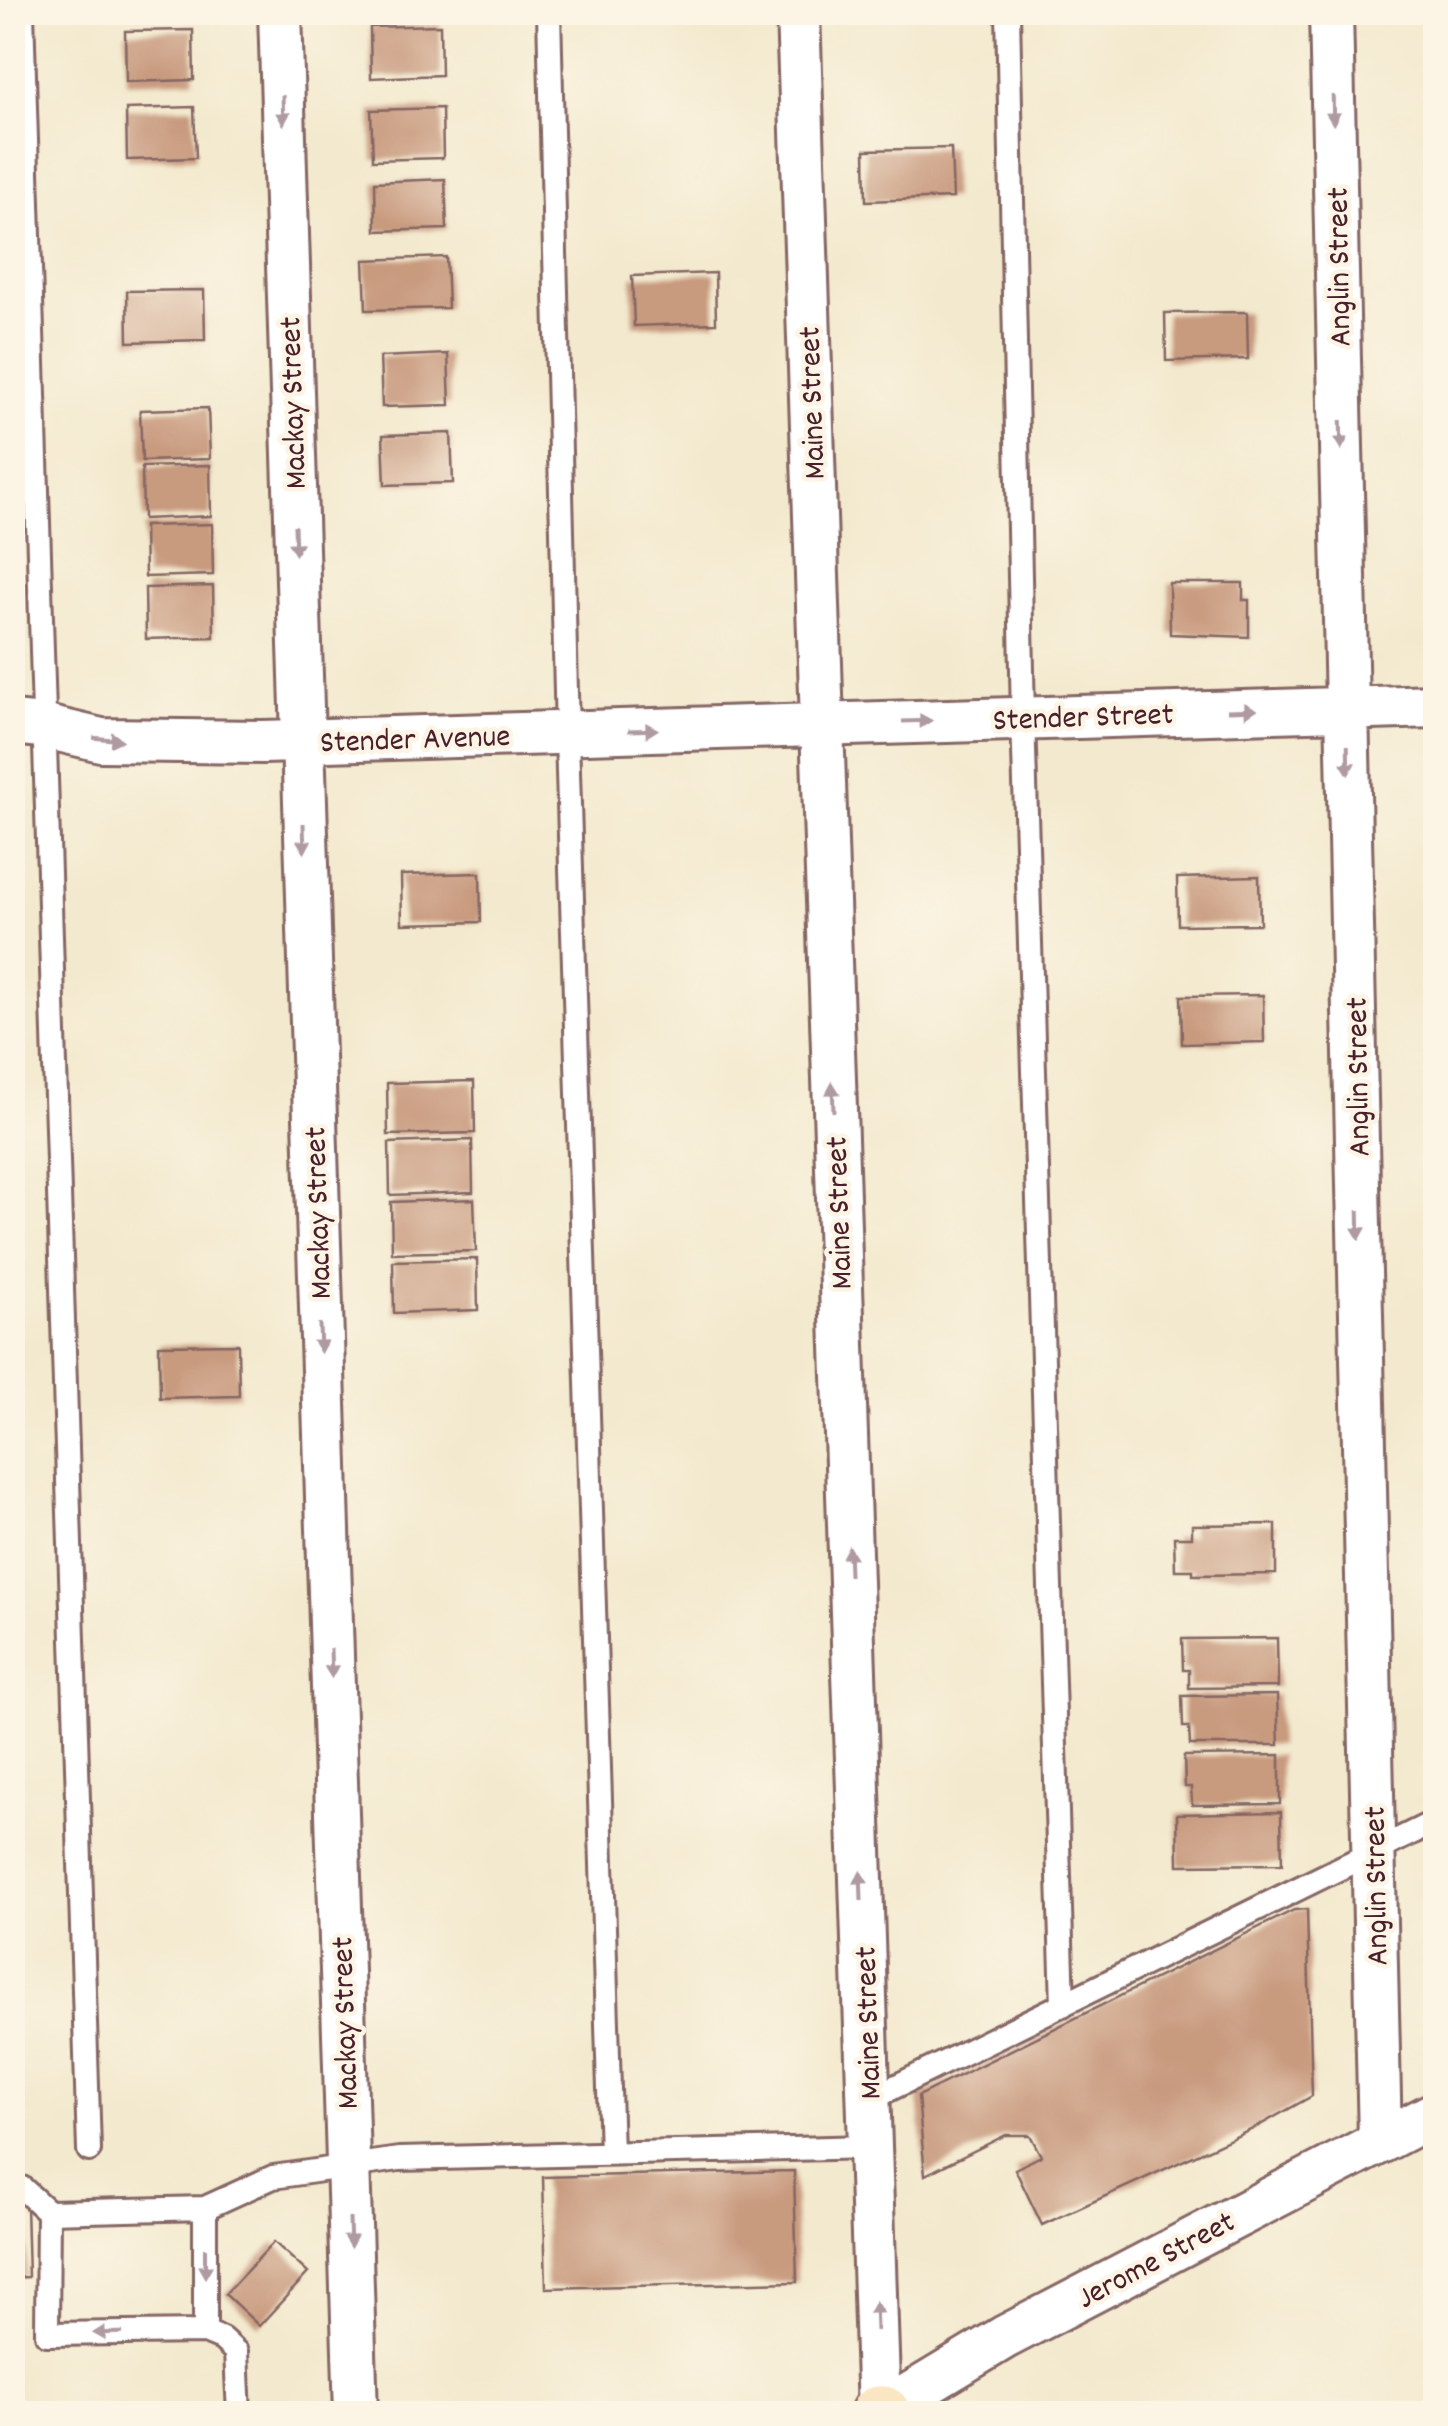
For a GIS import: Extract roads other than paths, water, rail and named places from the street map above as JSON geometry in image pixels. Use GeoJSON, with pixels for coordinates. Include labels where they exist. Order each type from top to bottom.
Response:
{"type":"FeatureCollection","features":[{"type":"Feature","properties":{"kind":"street","name":"Mackay Street"},"geometry":{"type":"LineString","coordinates":[[280,12],[356,2414]]}},
{"type":"Feature","properties":{"kind":"street","name":"Maine Street"},"geometry":{"type":"LineString","coordinates":[[798,12],[880,2414]]}},
{"type":"Feature","properties":{"kind":"street","name":"Anglin Street"},"geometry":{"type":"LineString","coordinates":[[1331,12],[1380,2140]]}},
{"type":"Feature","properties":{"kind":"street","name":"Stender Street"},"geometry":{"type":"LineString","coordinates":[[820,725],[1347,706]]}},
{"type":"Feature","properties":{"kind":"street"},"geometry":{"type":"LineString","coordinates":[[1347,706],[1436,706]]}},
{"type":"Feature","properties":{"kind":"street","name":"Stender Avenue"},"geometry":{"type":"LineString","coordinates":[[27,724],[101,740],[301,741],[820,725]]}},
{"type":"Feature","properties":{"kind":"street","name":"Jerome Street"},"geometry":{"type":"LineString","coordinates":[[880,2414],[1005,2337],[1436,2113]]}},
{"type":"Feature","properties":{"kind":"lane"},"geometry":{"type":"LineString","coordinates":[[22,12],[27,724],[89,2150]]}},
{"type":"Feature","properties":{"kind":"lane"},"geometry":{"type":"LineString","coordinates":[[549,12],[611,2153]]}},
{"type":"Feature","properties":{"kind":"lane"},"geometry":{"type":"LineString","coordinates":[[1008,12],[1023,718],[1063,2005]]}},
{"type":"Feature","properties":{"kind":"lane"},"geometry":{"type":"LineString","coordinates":[[868,2100],[1436,1822]]}},
{"type":"Feature","properties":{"kind":"lane"},"geometry":{"type":"LineString","coordinates":[[12,2188],[22,2188],[48,2212],[205,2208],[273,2178],[399,2159],[870,2147]]}},
{"type":"Feature","properties":{"kind":"lane"},"geometry":{"type":"LineString","coordinates":[[205,2208],[205,2332]]}},
{"type":"Feature","properties":{"kind":"lane"},"geometry":{"type":"LineString","coordinates":[[48,2212],[47,2334],[205,2332],[222,2339],[236,2352],[239,2414]]}}]}
